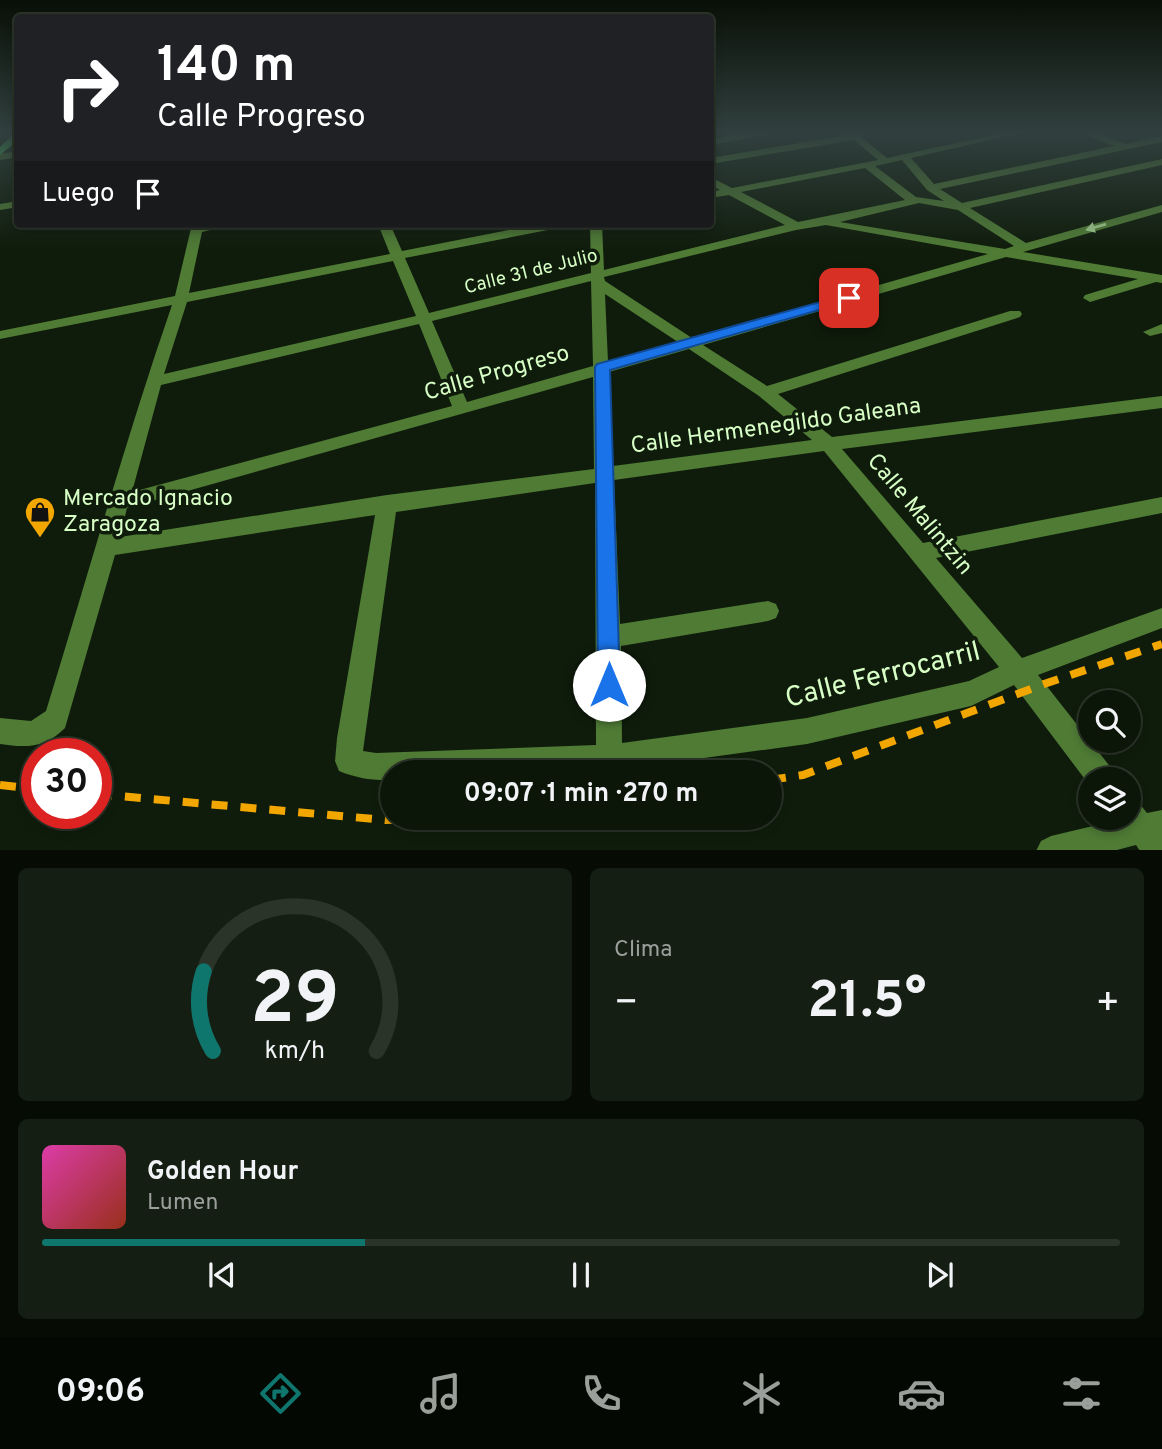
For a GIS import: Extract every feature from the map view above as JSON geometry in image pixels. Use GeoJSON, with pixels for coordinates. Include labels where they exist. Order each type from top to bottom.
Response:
{"type":"FeatureCollection","features":[{"type":"Feature","properties":{"kind":"street"},"geometry":{"type":"LineString","coordinates":[[714,194],[832,172]]}},
{"type":"Feature","properties":{"kind":"street"},"geometry":{"type":"LineString","coordinates":[[876,172],[917,201],[931,188],[1007,172]]}},
{"type":"Feature","properties":{"kind":"street"},"geometry":{"type":"LineString","coordinates":[[917,172],[931,188],[1016,250]]}},
{"type":"Feature","properties":{"kind":"street"},"geometry":{"type":"LineString","coordinates":[[960,207],[1115,172]]}},
{"type":"Feature","properties":{"kind":"street"},"geometry":{"type":"LineString","coordinates":[[714,182],[796,226]]}},
{"type":"Feature","properties":{"kind":"street","name":"Calle 31 de Julio"},"geometry":{"type":"LineString","coordinates":[[152,382],[598,279],[796,226],[917,201],[960,207]]}},
{"type":"Feature","properties":{"kind":"street","name":"Calle Progreso"},"geometry":{"type":"LineString","coordinates":[[119,503],[462,409],[1162,208]]}},
{"type":"Feature","properties":{"kind":"street"},"geometry":{"type":"LineString","coordinates":[[824,222],[1016,250],[1160,277]]}},
{"type":"Feature","properties":{"kind":"street"},"geometry":{"type":"LineString","coordinates":[[0,731],[29,736],[43,732],[56,719],[107,548],[152,382],[181,298],[198,228]]}},
{"type":"Feature","properties":{"kind":"street"},"geometry":{"type":"LineString","coordinates":[[388,228],[462,409]]}},
{"type":"Feature","properties":{"kind":"street"},"geometry":{"type":"LineString","coordinates":[[0,335],[538,228]]}},
{"type":"Feature","properties":{"kind":"street"},"geometry":{"type":"LineString","coordinates":[[596,228],[609,637],[609,758]]}},
{"type":"Feature","properties":{"kind":"street"},"geometry":{"type":"LineString","coordinates":[[1090,298],[1160,277]]}},
{"type":"Feature","properties":{"kind":"street","name":"Calle Malintzin"},"geometry":{"type":"LineString","coordinates":[[598,279],[765,392],[827,443],[1018,671],[1093,767]]}},
{"type":"Feature","properties":{"kind":"street"},"geometry":{"type":"LineString","coordinates":[[765,392],[1015,314]]}},
{"type":"Feature","properties":{"kind":"street","name":"Calle Hermenegildo Galeana"},"geometry":{"type":"LineString","coordinates":[[107,548],[387,503],[604,476],[827,443],[1162,402]]}},
{"type":"Feature","properties":{"kind":"street","name":"Calle Ferrocarril"},"geometry":{"type":"LineString","coordinates":[[387,503],[350,738],[349,761],[376,767],[609,758],[807,731],[971,693],[1018,671],[1162,618]]}},
{"type":"Feature","properties":{"kind":"street"},"geometry":{"type":"LineString","coordinates":[[917,553],[1162,505]]}},
{"type":"Feature","properties":{"kind":"street"},"geometry":{"type":"LineString","coordinates":[[609,637],[768,611]]}},
{"type":"Feature","properties":{"kind":"street"},"geometry":{"type":"LineString","coordinates":[[1051,850],[1148,829]]}},
{"type":"Feature","properties":{"kind":"railway"},"geometry":{"type":"LineString","coordinates":[[782,778],[803,775],[1044,684],[1162,644]]}},
{"type":"Feature","properties":{"kind":"railway"},"geometry":{"type":"LineString","coordinates":[[0,785],[21,787]]}},
{"type":"Feature","properties":{"kind":"railway"},"geometry":{"type":"LineString","coordinates":[[112,795],[380,820]]}},
{"type":"Feature","properties":{"kind":"place","name":"Mercado Ignacio Zaragoza"},"geometry":{"type":"Point","coordinates":[40,539]}},
{"type":"Feature","properties":{"kind":"route"},"geometry":{"type":"LineString","coordinates":[[609,685],[602,367],[849,298]]}}]}
